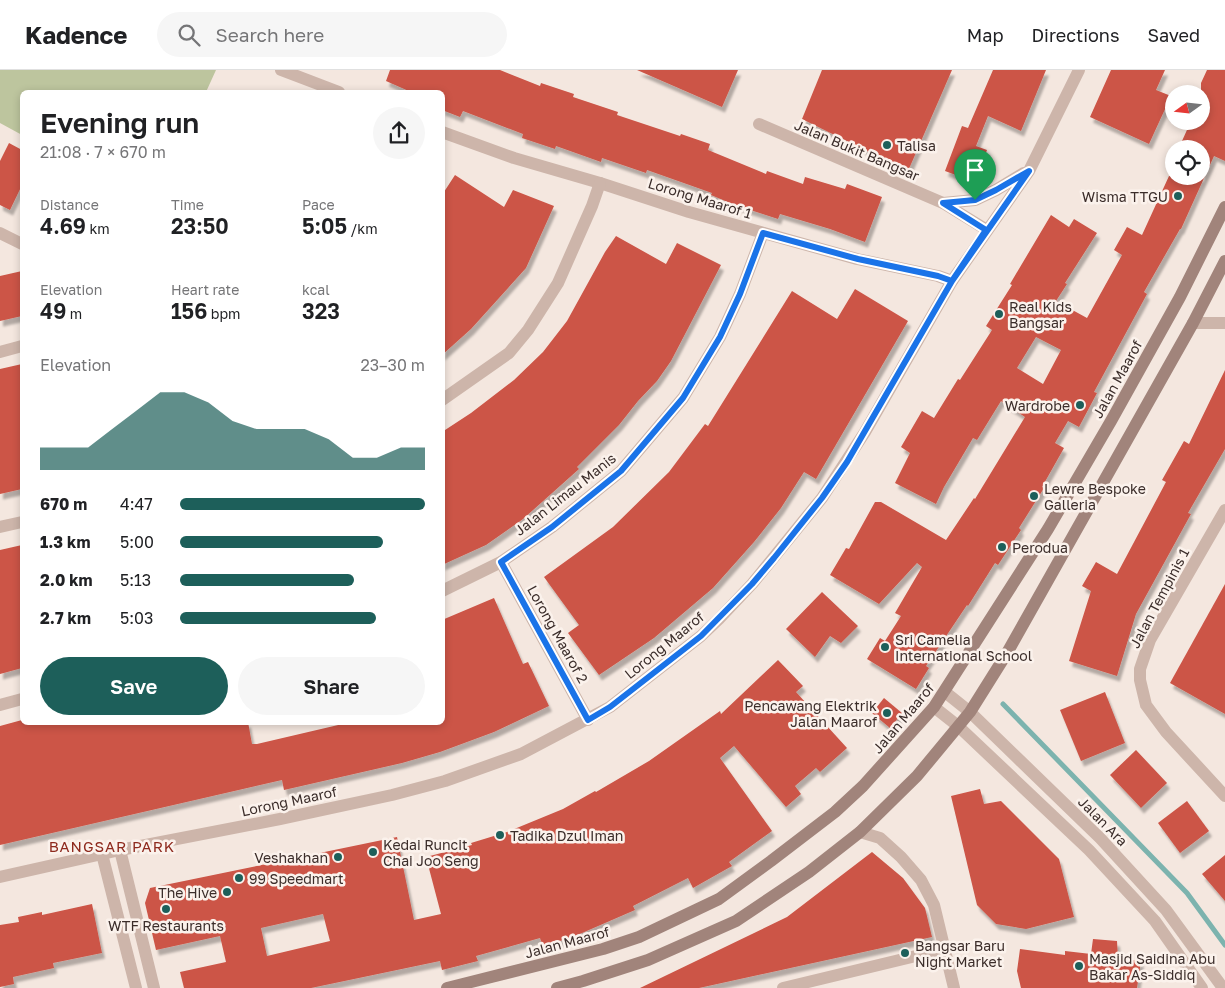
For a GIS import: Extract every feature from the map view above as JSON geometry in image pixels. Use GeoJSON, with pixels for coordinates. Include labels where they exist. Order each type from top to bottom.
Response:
{"type":"FeatureCollection","features":[{"type":"Feature","properties":{"kind":"main road","name":"Jalan Maarof"},"geometry":{"type":"LineString","coordinates":[[447,988],[603,949],[639,936],[718,899],[835,812],[882,766],[945,692],[1048,529],[1180,296],[1225,207]]}},
{"type":"Feature","properties":{"kind":"main road"},"geometry":{"type":"LineString","coordinates":[[557,988],[581,985],[648,960],[736,921],[809,872],[860,832],[917,776],[970,712],[1007,653],[1193,323],[1225,262]]}},
{"type":"Feature","properties":{"kind":"street"},"geometry":{"type":"LineString","coordinates":[[281,70],[334,90]]}},
{"type":"Feature","properties":{"kind":"street","name":"Lorong Maarof"},"geometry":{"type":"LineString","coordinates":[[0,877],[120,850],[392,795],[445,781],[521,754],[610,707],[701,636],[719,619],[758,578],[822,498],[847,462],[952,281],[1029,171],[1079,70]]}},
{"type":"Feature","properties":{"kind":"street","name":"Jalan Bukit Bangsar"},"geometry":{"type":"LineString","coordinates":[[759,124],[943,203],[986,230]]}},
{"type":"Feature","properties":{"kind":"street","name":"Lorong Maarof 1"},"geometry":{"type":"LineString","coordinates":[[445,133],[514,158],[689,212],[858,259],[938,276],[952,281]]}},
{"type":"Feature","properties":{"kind":"street","name":"Jalan Bukit Bangsar"},"geometry":{"type":"LineString","coordinates":[[943,203],[975,200],[1029,171]]}},
{"type":"Feature","properties":{"kind":"street"},"geometry":{"type":"LineString","coordinates":[[445,398],[509,353],[528,330],[558,283],[592,206],[600,183]]}},
{"type":"Feature","properties":{"kind":"street"},"geometry":{"type":"LineString","coordinates":[[0,233],[20,243]]}},
{"type":"Feature","properties":{"kind":"street","name":"Jalan Limau Manis"},"geometry":{"type":"LineString","coordinates":[[445,590],[501,562],[552,527],[621,471],[683,398],[724,328],[740,294],[763,233]]}},
{"type":"Feature","properties":{"kind":"street"},"geometry":{"type":"LineString","coordinates":[[1193,323],[1225,323]]}},
{"type":"Feature","properties":{"kind":"street"},"geometry":{"type":"LineString","coordinates":[[0,352],[20,347]]}},
{"type":"Feature","properties":{"kind":"street","name":"Jalan Tempinis 1"},"geometry":{"type":"LineString","coordinates":[[1225,510],[1150,640],[1140,669],[1140,680],[1146,705],[1166,732],[1225,796]]}},
{"type":"Feature","properties":{"kind":"street"},"geometry":{"type":"LineString","coordinates":[[0,527],[20,522]]}},
{"type":"Feature","properties":{"kind":"street","name":"Lorong Maarof 2"},"geometry":{"type":"LineString","coordinates":[[501,562],[588,720]]}},
{"type":"Feature","properties":{"kind":"street","name":"Jalan Ara"},"geometry":{"type":"LineString","coordinates":[[945,692],[970,712],[1100,838],[1166,910],[1223,988]]}},
{"type":"Feature","properties":{"kind":"street"},"geometry":{"type":"LineString","coordinates":[[0,705],[20,700]]}},
{"type":"Feature","properties":{"kind":"street"},"geometry":{"type":"LineString","coordinates":[[934,707],[958,726],[1089,850],[1155,921],[1202,988]]}},
{"type":"Feature","properties":{"kind":"street"},"geometry":{"type":"LineString","coordinates":[[860,832],[880,838],[901,857],[920,880],[934,906],[954,988]]}},
{"type":"Feature","properties":{"kind":"street"},"geometry":{"type":"LineString","coordinates":[[120,850],[154,988]]}},
{"type":"Feature","properties":{"kind":"street"},"geometry":{"type":"LineString","coordinates":[[102,854],[136,988]]}},
{"type":"Feature","properties":{"kind":"street"},"geometry":{"type":"LineString","coordinates":[[783,988],[945,949]]}},
{"type":"Feature","properties":{"kind":"green space"},"geometry":{"type":"Polygon","coordinates":[[[0,70],[216,70],[207,90],[20,90],[20,134],[0,123],[0,70]]]}},
{"type":"Feature","properties":{"kind":"building"},"geometry":{"type":"Polygon","coordinates":[[[390,70],[500,70],[540,86],[541,83],[574,94],[573,97],[618,112],[617,115],[710,144],[708,150],[766,174],[767,171],[803,184],[805,177],[845,189],[847,184],[882,197],[865,242],[780,214],[778,219],[735,205],[711,195],[712,193],[647,170],[646,173],[602,158],[601,162],[556,146],[555,149],[522,138],[523,134],[463,111],[460,117],[445,111],[445,90],[406,90],[386,81],[390,70]]]}},
{"type":"Feature","properties":{"kind":"building"},"geometry":{"type":"Polygon","coordinates":[[[637,70],[738,70],[722,107],[637,70]]]}},
{"type":"Feature","properties":{"kind":"building","name":"Talisa"},"geometry":{"type":"Polygon","coordinates":[[[822,70],[952,70],[908,171],[802,119],[822,70]]]}},
{"type":"Feature","properties":{"kind":"building"},"geometry":{"type":"Polygon","coordinates":[[[993,70],[1046,70],[1021,131],[988,116],[976,146],[987,150],[975,182],[945,171],[962,126],[968,128],[993,70]]]}},
{"type":"Feature","properties":{"kind":"building"},"geometry":{"type":"Polygon","coordinates":[[[1111,70],[1165,70],[1156,90],[1165,94],[1165,109],[1149,144],[1090,117],[1111,70]]]}},
{"type":"Feature","properties":{"kind":"building"},"geometry":{"type":"Polygon","coordinates":[[[1207,70],[1225,70],[1225,161],[1214,156],[1210,165],[1210,140],[1182,140],[1187,130],[1210,130],[1210,85],[1201,85],[1207,70]]]}},
{"type":"Feature","properties":{"kind":"building"},"geometry":{"type":"Polygon","coordinates":[[[9,143],[20,149],[20,189],[10,210],[0,205],[0,161],[9,143]]]}},
{"type":"Feature","properties":{"kind":"building"},"geometry":{"type":"Polygon","coordinates":[[[455,175],[504,207],[513,190],[554,206],[526,268],[471,329],[445,352],[445,190],[455,175]]]}},
{"type":"Feature","properties":{"kind":"building"},"geometry":{"type":"Polygon","coordinates":[[[1165,185],[1201,185],[1181,229],[1144,292],[1147,294],[1094,392],[1097,393],[1079,427],[1068,421],[1055,443],[1064,448],[1042,487],[1044,488],[1019,528],[1021,530],[998,565],[995,563],[968,606],[926,666],[929,668],[916,689],[867,659],[880,638],[885,641],[901,616],[895,613],[922,567],[917,563],[879,604],[830,575],[846,548],[849,549],[875,502],[881,502],[946,540],[975,499],[1025,417],[1001,401],[977,440],[973,438],[936,504],[895,483],[910,453],[901,447],[922,411],[934,418],[958,379],[960,380],[992,330],[986,326],[1012,285],[1010,284],[1051,215],[1069,227],[1074,219],[1097,233],[1065,283],[1067,284],[1056,301],[1087,318],[1122,255],[1114,250],[1127,227],[1142,235],[1165,185]],[[1036,337],[1017,368],[1043,384],[1061,350],[1036,337]]]}},
{"type":"Feature","properties":{"kind":"building"},"geometry":{"type":"Polygon","coordinates":[[[616,236],[666,264],[677,243],[721,265],[671,361],[657,381],[619,425],[577,467],[579,469],[523,519],[486,545],[445,564],[445,430],[514,380],[543,352],[567,321],[605,252],[616,236]]]}},
{"type":"Feature","properties":{"kind":"building"},"geometry":{"type":"Polygon","coordinates":[[[20,271],[20,316],[0,321],[0,276],[20,271]]]}},
{"type":"Feature","properties":{"kind":"building"},"geometry":{"type":"Polygon","coordinates":[[[855,289],[908,321],[816,479],[804,472],[781,508],[713,588],[654,638],[599,675],[568,633],[579,625],[544,577],[613,527],[669,472],[705,424],[708,426],[792,291],[837,319],[855,289]]]}},
{"type":"Feature","properties":{"kind":"building"},"geometry":{"type":"Polygon","coordinates":[[[20,364],[20,489],[0,494],[0,369],[20,364]]]}},
{"type":"Feature","properties":{"kind":"building"},"geometry":{"type":"Polygon","coordinates":[[[1225,370],[1225,449],[1188,513],[1191,514],[1136,614],[1117,676],[1069,661],[1091,591],[1082,586],[1096,562],[1117,574],[1166,482],[1162,480],[1184,441],[1189,444],[1225,370]]]}},
{"type":"Feature","properties":{"kind":"building"},"geometry":{"type":"Polygon","coordinates":[[[20,545],[20,669],[0,674],[0,550],[20,545]]]}},
{"type":"Feature","properties":{"kind":"building"},"geometry":{"type":"Polygon","coordinates":[[[1225,584],[1225,714],[1170,683],[1225,584]]]}},
{"type":"Feature","properties":{"kind":"building"},"geometry":{"type":"Polygon","coordinates":[[[822,592],[858,626],[841,643],[830,636],[815,657],[786,629],[822,592]]]}},
{"type":"Feature","properties":{"kind":"building"},"geometry":{"type":"Polygon","coordinates":[[[494,598],[523,664],[528,662],[549,706],[494,732],[440,752],[402,763],[284,790],[282,780],[0,845],[0,726],[20,721],[20,725],[249,725],[252,744],[257,744],[338,725],[445,725],[445,619],[494,598]]]}},
{"type":"Feature","properties":{"kind":"building"},"geometry":{"type":"Polygon","coordinates":[[[778,660],[803,686],[796,692],[847,748],[820,772],[816,768],[795,786],[801,794],[786,807],[734,746],[720,758],[772,831],[729,862],[732,866],[693,888],[688,878],[633,906],[635,910],[582,933],[543,947],[540,938],[476,956],[478,961],[442,970],[440,961],[311,988],[184,988],[180,972],[226,962],[220,936],[156,950],[145,903],[150,888],[397,837],[414,920],[441,914],[426,857],[472,845],[471,843],[507,832],[563,809],[649,761],[720,711],[721,714],[778,660]],[[323,914],[261,928],[267,956],[330,941],[323,914]]]}},
{"type":"Feature","properties":{"kind":"building"},"geometry":{"type":"Polygon","coordinates":[[[1105,692],[1125,743],[1081,761],[1060,710],[1105,692]]]}},
{"type":"Feature","properties":{"kind":"building","name":"Pencawang Elektrik Jalan Maarof"},"geometry":{"type":"Polygon","coordinates":[[[884,698],[902,713],[890,728],[872,713],[884,698]]]}},
{"type":"Feature","properties":{"kind":"building"},"geometry":{"type":"Polygon","coordinates":[[[1136,750],[1167,783],[1141,808],[1110,775],[1136,750]]]}},
{"type":"Feature","properties":{"kind":"building"},"geometry":{"type":"Polygon","coordinates":[[[980,789],[984,804],[1001,801],[1059,859],[1074,917],[1026,929],[996,924],[977,905],[951,796],[980,789]]]}},
{"type":"Feature","properties":{"kind":"building"},"geometry":{"type":"Polygon","coordinates":[[[1187,801],[1209,831],[1180,853],[1158,823],[1187,801]]]}},
{"type":"Feature","properties":{"kind":"building"},"geometry":{"type":"Polygon","coordinates":[[[872,852],[903,878],[925,908],[932,937],[699,988],[640,988],[787,917],[872,852]]]}},
{"type":"Feature","properties":{"kind":"building"},"geometry":{"type":"Polygon","coordinates":[[[1225,855],[1225,901],[1202,874],[1225,855]]]}},
{"type":"Feature","properties":{"kind":"building"},"geometry":{"type":"Polygon","coordinates":[[[92,904],[102,953],[53,963],[54,968],[13,977],[14,984],[0,987],[0,925],[19,922],[18,917],[42,912],[42,915],[92,904]]]}},
{"type":"Feature","properties":{"kind":"building","name":"Masjid Saidina Abu Bakar As-Siddiq"},"geometry":{"type":"Polygon","coordinates":[[[1093,939],[1117,941],[1118,958],[1141,961],[1137,988],[1021,988],[1017,971],[1020,949],[1065,955],[1065,951],[1091,954],[1093,939]]]}},
{"type":"Feature","properties":{"kind":"waterway"},"geometry":{"type":"LineString","coordinates":[[1003,704],[1187,893],[1225,945]]}},
{"type":"Feature","properties":{"kind":"place","name":"Talisa"},"geometry":{"type":"Point","coordinates":[887,145]}},
{"type":"Feature","properties":{"kind":"place","name":"Wisma TTGU"},"geometry":{"type":"Point","coordinates":[1178,196]}},
{"type":"Feature","properties":{"kind":"place","name":"Real Kids Bangsar"},"geometry":{"type":"Point","coordinates":[999,314]}},
{"type":"Feature","properties":{"kind":"place","name":"Wardrobe"},"geometry":{"type":"Point","coordinates":[1080,405]}},
{"type":"Feature","properties":{"kind":"place","name":"Lewre Bespoke Galleria"},"geometry":{"type":"Point","coordinates":[1034,496]}},
{"type":"Feature","properties":{"kind":"place","name":"Perodua"},"geometry":{"type":"Point","coordinates":[1002,547]}},
{"type":"Feature","properties":{"kind":"place","name":"Sri Camelia International School"},"geometry":{"type":"Point","coordinates":[885,647]}},
{"type":"Feature","properties":{"kind":"place","name":"Pencawang Elektrik Jalan Maarof"},"geometry":{"type":"Point","coordinates":[887,713]}},
{"type":"Feature","properties":{"kind":"place","name":"Tadika Dzul Iman"},"geometry":{"type":"Point","coordinates":[500,835]}},
{"type":"Feature","properties":{"kind":"place","name":"Kedai Runcit Chai Joo Seng"},"geometry":{"type":"Point","coordinates":[373,852]}},
{"type":"Feature","properties":{"kind":"place","name":"Veshakhan"},"geometry":{"type":"Point","coordinates":[338,857]}},
{"type":"Feature","properties":{"kind":"place","name":"99 Speedmart"},"geometry":{"type":"Point","coordinates":[239,878]}},
{"type":"Feature","properties":{"kind":"place","name":"The Hive"},"geometry":{"type":"Point","coordinates":[227,892]}},
{"type":"Feature","properties":{"kind":"place","name":"WTF Restaurants"},"geometry":{"type":"Point","coordinates":[166,909]}},
{"type":"Feature","properties":{"kind":"place","name":"Bangsar Baru Night Market"},"geometry":{"type":"Point","coordinates":[905,953]}},
{"type":"Feature","properties":{"kind":"place","name":"Masjid Saidina Abu Bakar As-Siddiq"},"geometry":{"type":"Point","coordinates":[1079,966]}},
{"type":"Feature","properties":{"kind":"district","name":"BANGSAR PARK"},"geometry":{"type":"Point","coordinates":[112,846]}},
{"type":"Feature","properties":{"kind":"route"},"geometry":{"type":"LineString","coordinates":[[975,200],[943,203],[986,230],[952,281],[847,462],[822,498],[752,584],[719,619],[701,636],[610,707],[588,720],[501,562],[552,527],[621,471],[683,398],[720,337],[740,294],[763,233],[858,259],[938,276],[952,281],[1029,171],[975,200]]}}]}
